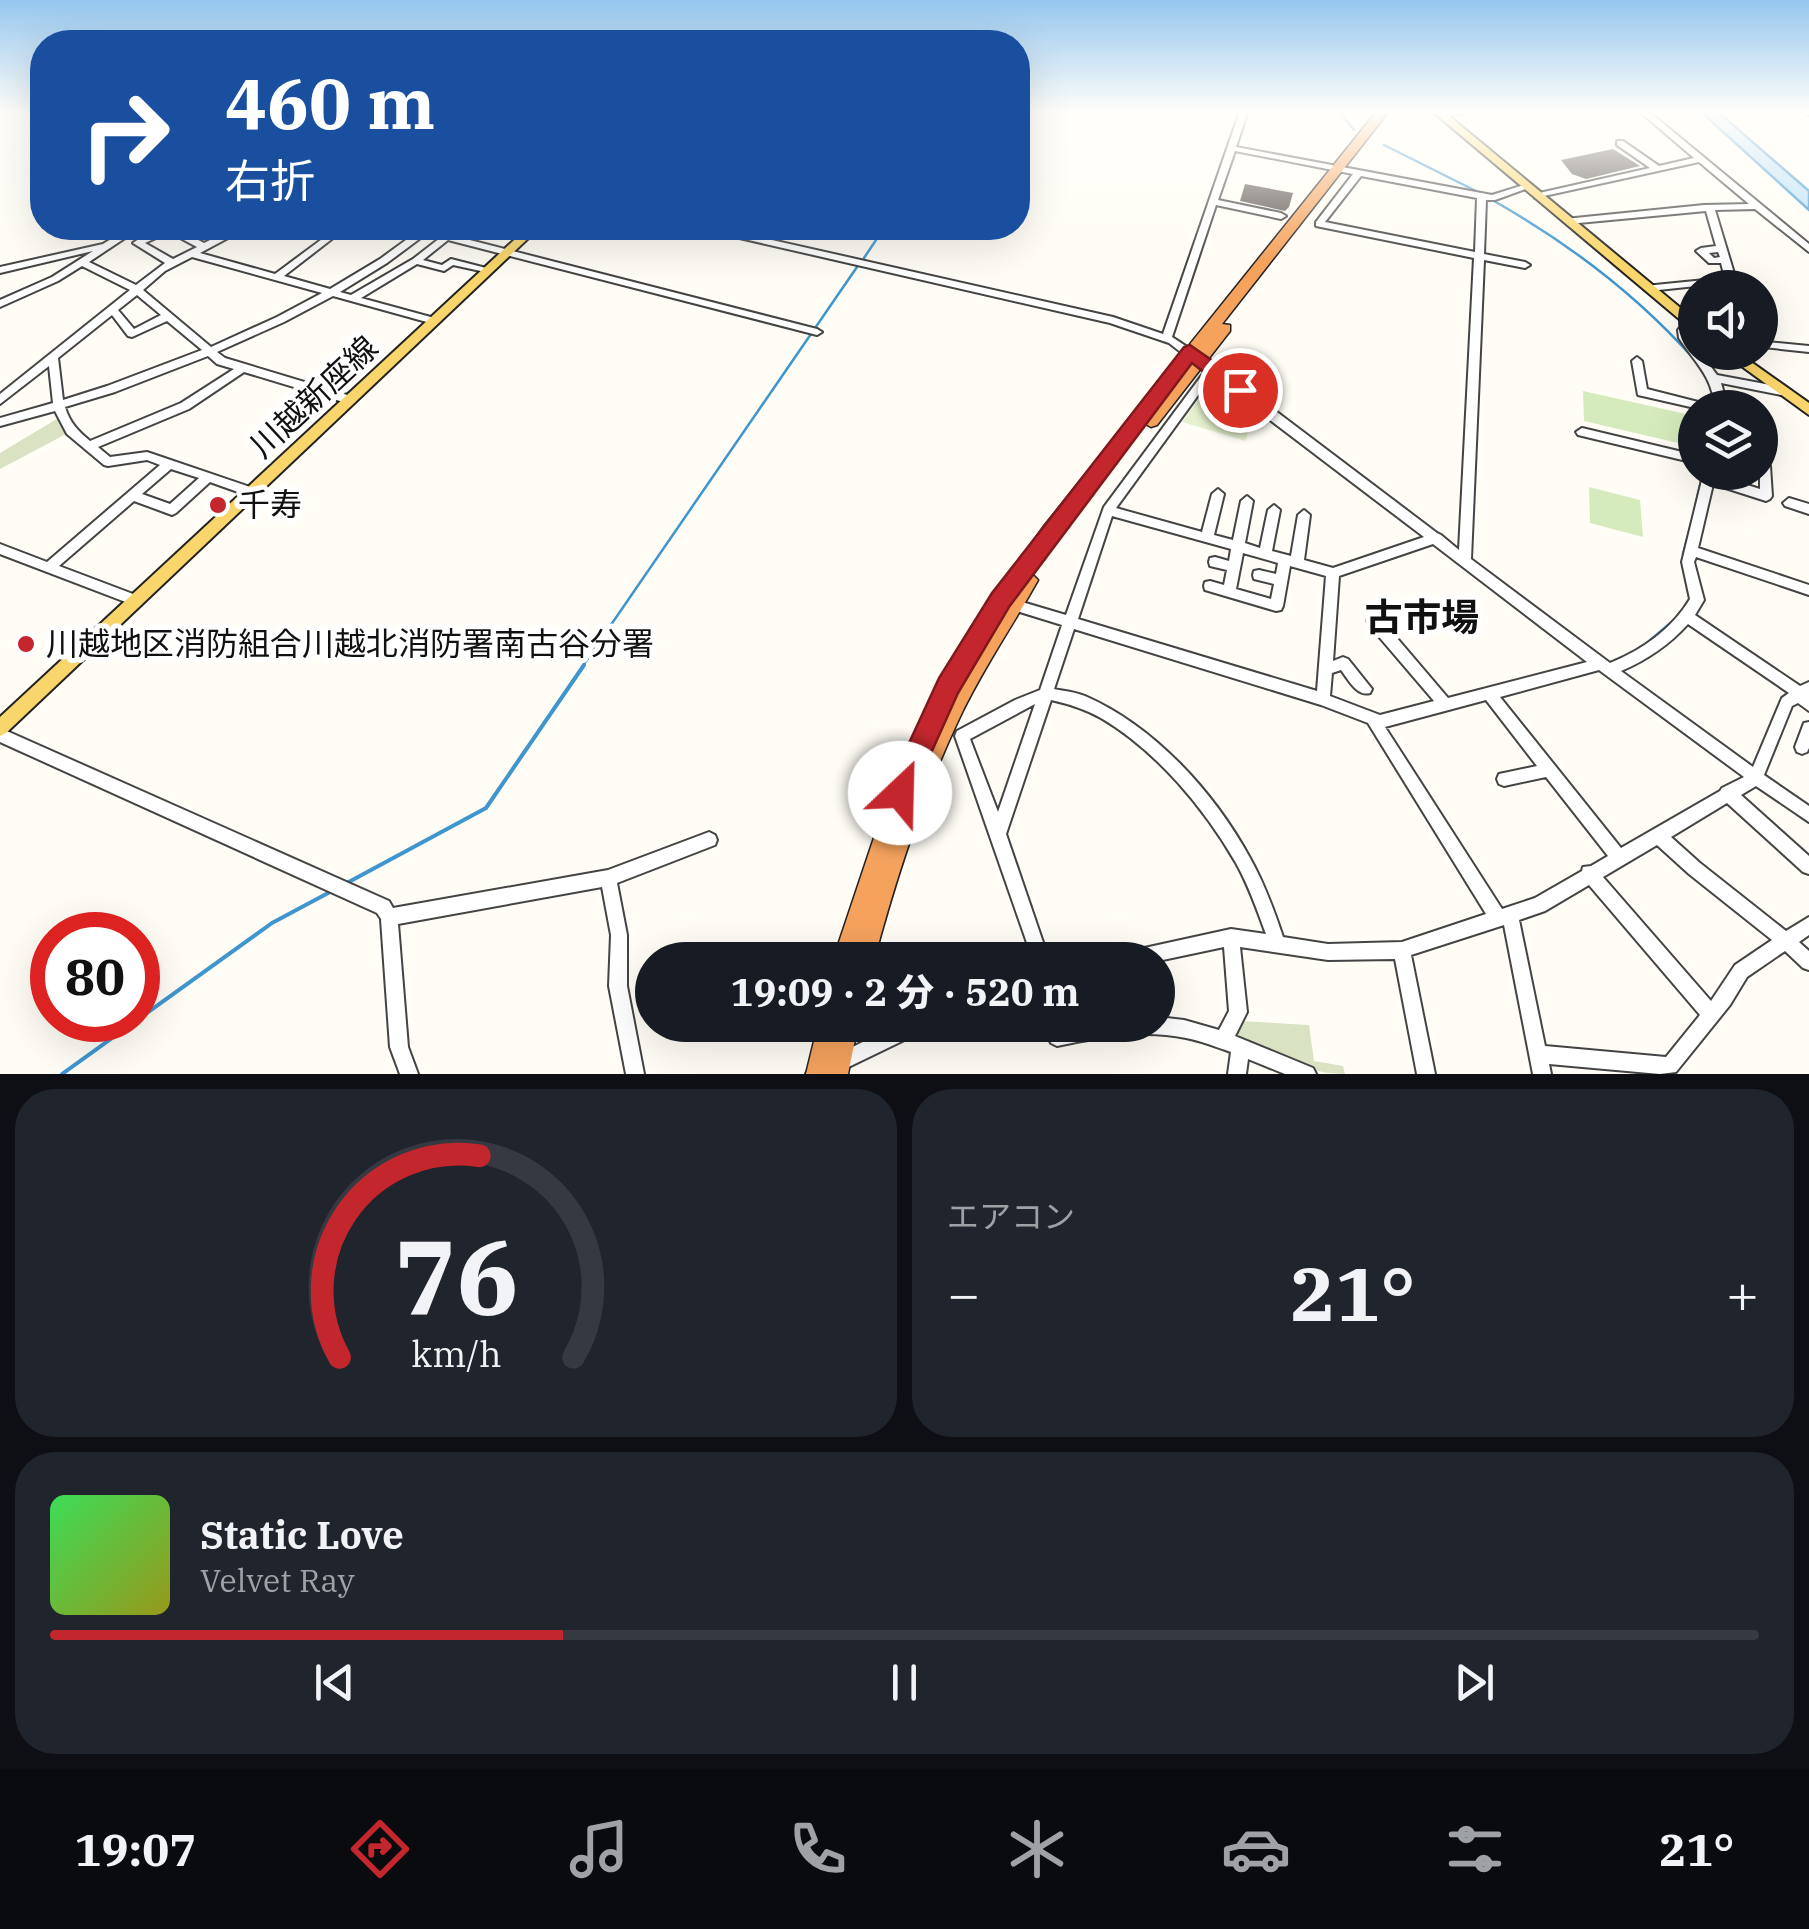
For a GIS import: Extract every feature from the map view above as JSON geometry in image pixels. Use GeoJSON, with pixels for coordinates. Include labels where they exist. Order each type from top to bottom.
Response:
{"type":"FeatureCollection","features":[{"type":"Feature","properties":{"kind":"highway"},"geometry":{"type":"LineString","coordinates":[[1347,171],[1353,161]]}},
{"type":"Feature","properties":{"kind":"highway"},"geometry":{"type":"LineString","coordinates":[[867,942],[888,870],[930,755],[979,658],[1012,604],[1355,161]]}},
{"type":"Feature","properties":{"kind":"highway"},"geometry":{"type":"LineString","coordinates":[[851,942],[900,793],[968,651],[1030,558],[1201,360]]}},
{"type":"Feature","properties":{"kind":"highway"},"geometry":{"type":"LineString","coordinates":[[825,1072],[828,1042]]}},
{"type":"Feature","properties":{"kind":"highway"},"geometry":{"type":"LineString","coordinates":[[825,1072],[838,1042]]}},
{"type":"Feature","properties":{"kind":"main road"},"geometry":{"type":"LineString","coordinates":[[1497,161],[1678,312]]}},
{"type":"Feature","properties":{"kind":"main road","name":"川越新座線"},"geometry":{"type":"LineString","coordinates":[[0,732],[520,240]]}},
{"type":"Feature","properties":{"kind":"main road"},"geometry":{"type":"LineString","coordinates":[[1752,370],[1809,410]]}},
{"type":"Feature","properties":{"kind":"street"},"geometry":{"type":"LineString","coordinates":[[1167,338],[1226,161]]}},
{"type":"Feature","properties":{"kind":"street"},"geometry":{"type":"LineString","coordinates":[[1297,161],[1495,198],[1527,186]]}},
{"type":"Feature","properties":{"kind":"street"},"geometry":{"type":"LineString","coordinates":[[1646,161],[1657,169]]}},
{"type":"Feature","properties":{"kind":"street"},"geometry":{"type":"LineString","coordinates":[[1538,196],[1696,161]]}},
{"type":"Feature","properties":{"kind":"street"},"geometry":{"type":"LineString","coordinates":[[1703,161],[1809,249]]}},
{"type":"Feature","properties":{"kind":"street"},"geometry":{"type":"LineString","coordinates":[[1347,171],[1320,224],[1525,266]]}},
{"type":"Feature","properties":{"kind":"street"},"geometry":{"type":"LineString","coordinates":[[1465,560],[1482,196]]}},
{"type":"Feature","properties":{"kind":"street"},"geometry":{"type":"LineString","coordinates":[[1213,202],[1281,216]]}},
{"type":"Feature","properties":{"kind":"street"},"geometry":{"type":"LineString","coordinates":[[1568,222],[1759,206]]}},
{"type":"Feature","properties":{"kind":"street"},"geometry":{"type":"LineString","coordinates":[[1710,208],[1727,270]]}},
{"type":"Feature","properties":{"kind":"street"},"geometry":{"type":"LineString","coordinates":[[0,304],[116,240]]}},
{"type":"Feature","properties":{"kind":"street"},"geometry":{"type":"LineString","coordinates":[[144,240],[138,243],[172,263]]}},
{"type":"Feature","properties":{"kind":"street"},"geometry":{"type":"LineString","coordinates":[[191,240],[204,247]]}},
{"type":"Feature","properties":{"kind":"street"},"geometry":{"type":"LineString","coordinates":[[0,400],[54,360],[136,289],[172,263],[217,240]]}},
{"type":"Feature","properties":{"kind":"street"},"geometry":{"type":"LineString","coordinates":[[277,277],[326,240]]}},
{"type":"Feature","properties":{"kind":"street"},"geometry":{"type":"LineString","coordinates":[[0,422],[59,407],[210,350],[329,292],[411,240]]}},
{"type":"Feature","properties":{"kind":"street"},"geometry":{"type":"LineString","coordinates":[[353,298],[416,261],[442,240]]}},
{"type":"Feature","properties":{"kind":"street"},"geometry":{"type":"LineString","coordinates":[[453,240],[817,332]]}},
{"type":"Feature","properties":{"kind":"street"},"geometry":{"type":"LineString","coordinates":[[762,240],[1130,324],[1167,338],[1604,667],[1809,815]]}},
{"type":"Feature","properties":{"kind":"street"},"geometry":{"type":"LineString","coordinates":[[0,270],[113,242]]}},
{"type":"Feature","properties":{"kind":"street"},"geometry":{"type":"LineString","coordinates":[[193,254],[434,321]]}},
{"type":"Feature","properties":{"kind":"street"},"geometry":{"type":"LineString","coordinates":[[416,261],[444,268],[451,262],[488,271]]}},
{"type":"Feature","properties":{"kind":"street"},"geometry":{"type":"LineString","coordinates":[[82,262],[136,289],[222,361],[350,400]]}},
{"type":"Feature","properties":{"kind":"street"},"geometry":{"type":"LineString","coordinates":[[1649,288],[1678,287]]}},
{"type":"Feature","properties":{"kind":"street"},"geometry":{"type":"LineString","coordinates":[[112,310],[132,334],[168,316]]}},
{"type":"Feature","properties":{"kind":"street"},"geometry":{"type":"LineString","coordinates":[[1778,345],[1809,349]]}},
{"type":"Feature","properties":{"kind":"street"},"geometry":{"type":"LineString","coordinates":[[54,360],[59,407],[72,432],[92,444],[108,462],[147,456],[252,492]]}},
{"type":"Feature","properties":{"kind":"street"},"geometry":{"type":"LineString","coordinates":[[998,834],[1108,510],[1201,360]]}},
{"type":"Feature","properties":{"kind":"street"},"geometry":{"type":"LineString","coordinates":[[1637,361],[1642,392],[1678,400]]}},
{"type":"Feature","properties":{"kind":"street"},"geometry":{"type":"LineString","coordinates":[[92,444],[185,406],[244,367]]}},
{"type":"Feature","properties":{"kind":"street"},"geometry":{"type":"LineString","coordinates":[[1709,370],[1720,390]]}},
{"type":"Feature","properties":{"kind":"street"},"geometry":{"type":"LineString","coordinates":[[104,374],[114,388]]}},
{"type":"Feature","properties":{"kind":"street"},"geometry":{"type":"LineString","coordinates":[[1715,378],[1781,391]]}},
{"type":"Feature","properties":{"kind":"street"},"geometry":{"type":"LineString","coordinates":[[1582,432],[1678,454]]}},
{"type":"Feature","properties":{"kind":"street"},"geometry":{"type":"LineString","coordinates":[[49,568],[169,464]]}},
{"type":"Feature","properties":{"kind":"street"},"geometry":{"type":"LineString","coordinates":[[131,495],[172,510],[208,478]]}},
{"type":"Feature","properties":{"kind":"street"},"geometry":{"type":"LineString","coordinates":[[1542,1074],[1505,917],[1375,723],[1642,656],[1686,616],[1697,600],[1688,562],[1705,490]]}},
{"type":"Feature","properties":{"kind":"street"},"geometry":{"type":"LineString","coordinates":[[1207,538],[1218,494]]}},
{"type":"Feature","properties":{"kind":"street"},"geometry":{"type":"LineString","coordinates":[[1229,591],[1247,502]]}},
{"type":"Feature","properties":{"kind":"street"},"geometry":{"type":"LineString","coordinates":[[1789,503],[1809,510]]}},
{"type":"Feature","properties":{"kind":"street"},"geometry":{"type":"LineString","coordinates":[[1108,510],[1333,573],[1437,538]]}},
{"type":"Feature","properties":{"kind":"street"},"geometry":{"type":"LineString","coordinates":[[1265,554],[1274,510]]}},
{"type":"Feature","properties":{"kind":"street"},"geometry":{"type":"LineString","coordinates":[[1210,586],[1276,606],[1304,516]]}},
{"type":"Feature","properties":{"kind":"street"},"geometry":{"type":"LineString","coordinates":[[0,549],[136,601]]}},
{"type":"Feature","properties":{"kind":"street"},"geometry":{"type":"LineString","coordinates":[[1690,550],[1809,590]]}},
{"type":"Feature","properties":{"kind":"street"},"geometry":{"type":"LineString","coordinates":[[1215,562],[1234,567]]}},
{"type":"Feature","properties":{"kind":"street"},"geometry":{"type":"LineString","coordinates":[[1323,700],[1333,573]]}},
{"type":"Feature","properties":{"kind":"street"},"geometry":{"type":"LineString","coordinates":[[1259,575],[1281,580]]}},
{"type":"Feature","properties":{"kind":"street"},"geometry":{"type":"LineString","coordinates":[[1012,604],[1323,700],[1382,722]]}},
{"type":"Feature","properties":{"kind":"street"},"geometry":{"type":"LineString","coordinates":[[1686,616],[1806,696]]}},
{"type":"Feature","properties":{"kind":"street"},"geometry":{"type":"LineString","coordinates":[[1374,621],[1446,705]]}},
{"type":"Feature","properties":{"kind":"street"},"geometry":{"type":"LineString","coordinates":[[1325,670],[1343,663],[1366,689]]}},
{"type":"Feature","properties":{"kind":"street"},"geometry":{"type":"LineString","coordinates":[[1035,942],[962,736],[1047,693],[1090,702],[1114,717],[1195,793],[1241,857],[1277,944]]}},
{"type":"Feature","properties":{"kind":"street"},"geometry":{"type":"LineString","coordinates":[[1490,696],[1618,857]]}},
{"type":"Feature","properties":{"kind":"street"},"geometry":{"type":"LineString","coordinates":[[1175,949],[1231,937],[1328,952],[1402,950],[1540,905],[1755,779],[1786,702],[1806,696]]}},
{"type":"Feature","properties":{"kind":"street"},"geometry":{"type":"LineString","coordinates":[[1802,747],[1809,728]]}},
{"type":"Feature","properties":{"kind":"street"},"geometry":{"type":"LineString","coordinates":[[0,732],[383,906],[389,917],[399,1048],[409,1074]]}},
{"type":"Feature","properties":{"kind":"street"},"geometry":{"type":"LineString","coordinates":[[1504,779],[1549,770]]}},
{"type":"Feature","properties":{"kind":"street"},"geometry":{"type":"LineString","coordinates":[[1727,793],[1809,866]]}},
{"type":"Feature","properties":{"kind":"street"},"geometry":{"type":"LineString","coordinates":[[1658,834],[1692,869],[1809,962]]}},
{"type":"Feature","properties":{"kind":"street"},"geometry":{"type":"LineString","coordinates":[[389,917],[608,878],[709,840]]}},
{"type":"Feature","properties":{"kind":"street"},"geometry":{"type":"LineString","coordinates":[[1589,874],[1710,1013]]}},
{"type":"Feature","properties":{"kind":"street"},"geometry":{"type":"LineString","coordinates":[[608,878],[618,935],[618,986],[635,1074]]}},
{"type":"Feature","properties":{"kind":"street"},"geometry":{"type":"LineString","coordinates":[[1540,1054],[1670,1066],[1742,971],[1809,925]]}},
{"type":"Feature","properties":{"kind":"street"},"geometry":{"type":"LineString","coordinates":[[1231,937],[1238,1012],[1232,1044],[1237,1074]]}},
{"type":"Feature","properties":{"kind":"street"},"geometry":{"type":"LineString","coordinates":[[1402,950],[1426,1074]]}},
{"type":"Feature","properties":{"kind":"street"},"geometry":{"type":"LineString","coordinates":[[1175,1028],[1232,1044],[1306,1074]]}},
{"type":"Feature","properties":{"kind":"street"},"geometry":{"type":"LineString","coordinates":[[825,1072],[884,1042]]}},
{"type":"Feature","properties":{"kind":"green space"},"geometry":{"type":"Polygon","coordinates":[[[1583,391],[1678,412],[1678,443],[1584,421],[1583,391]]]}},
{"type":"Feature","properties":{"kind":"green space"},"geometry":{"type":"Polygon","coordinates":[[[1202,394],[1253,406],[1246,441],[1182,422],[1202,394]]]}},
{"type":"Feature","properties":{"kind":"green space"},"geometry":{"type":"Polygon","coordinates":[[[60,417],[68,433],[0,469],[0,453],[60,417]]]}},
{"type":"Feature","properties":{"kind":"green space"},"geometry":{"type":"Polygon","coordinates":[[[1589,487],[1640,500],[1643,537],[1590,523],[1589,487]]]}},
{"type":"Feature","properties":{"kind":"green space"},"geometry":{"type":"Polygon","coordinates":[[[1240,1021],[1309,1025],[1314,1061],[1343,1066],[1345,1074],[1301,1066],[1233,1036],[1240,1021]]]}},
{"type":"Feature","properties":{"kind":"water"},"geometry":{"type":"Polygon","coordinates":[[[1755,161],[1775,161],[1809,191],[1809,210],[1755,161]]]}},
{"type":"Feature","properties":{"kind":"building"},"geometry":{"type":"Polygon","coordinates":[[[1562,161],[1632,161],[1640,166],[1586,179],[1572,174],[1562,161]]]}},
{"type":"Feature","properties":{"kind":"building"},"geometry":{"type":"Polygon","coordinates":[[[1245,184],[1293,193],[1289,207],[1285,211],[1240,201],[1245,184]]]}},
{"type":"Feature","properties":{"kind":"waterway"},"geometry":{"type":"LineString","coordinates":[[1416,161],[1478,192]]}},
{"type":"Feature","properties":{"kind":"waterway"},"geometry":{"type":"LineString","coordinates":[[1494,201],[1601,272],[1678,343]]}},
{"type":"Feature","properties":{"kind":"waterway"},"geometry":{"type":"LineString","coordinates":[[864,258],[876,240]]}},
{"type":"Feature","properties":{"kind":"waterway"},"geometry":{"type":"LineString","coordinates":[[582,667],[857,267]]}},
{"type":"Feature","properties":{"kind":"waterway"},"geometry":{"type":"LineString","coordinates":[[1695,507],[1699,490]]}},
{"type":"Feature","properties":{"kind":"waterway"},"geometry":{"type":"LineString","coordinates":[[1683,554],[1691,524]]}},
{"type":"Feature","properties":{"kind":"waterway"},"geometry":{"type":"LineString","coordinates":[[1642,647],[1674,620]]}},
{"type":"Feature","properties":{"kind":"waterway"},"geometry":{"type":"LineString","coordinates":[[345,884],[486,808],[584,665]]}},
{"type":"Feature","properties":{"kind":"waterway"},"geometry":{"type":"LineString","coordinates":[[62,1074],[272,923],[330,892]]}},
{"type":"Feature","properties":{"kind":"place","name":"千寿"},"geometry":{"type":"Point","coordinates":[218,505]}},
{"type":"Feature","properties":{"kind":"place","name":"川越地区消防組合川越北消防署南古谷分署"},"geometry":{"type":"Point","coordinates":[26,644]}},
{"type":"Feature","properties":{"kind":"district","name":"古市場"},"geometry":{"type":"Point","coordinates":[1422,618]}},
{"type":"Feature","properties":{"kind":"route"},"geometry":{"type":"LineString","coordinates":[[900,793],[948,686],[1000,600],[1190,352],[1240,390]]}}]}
